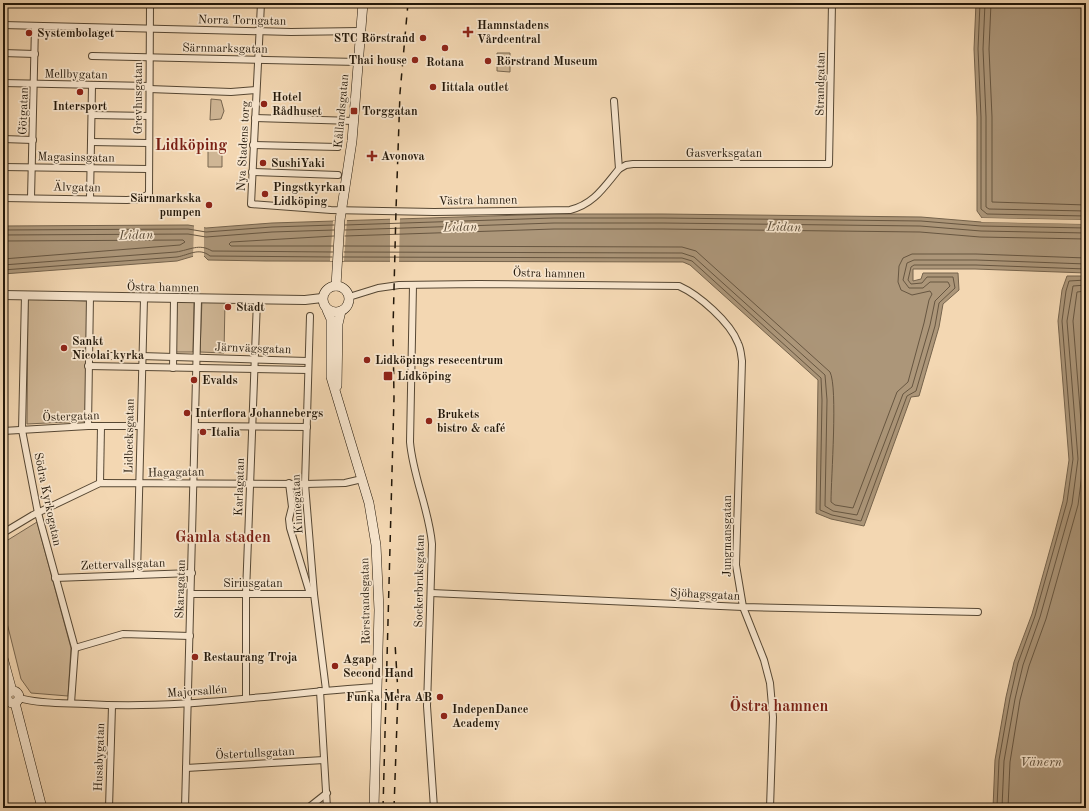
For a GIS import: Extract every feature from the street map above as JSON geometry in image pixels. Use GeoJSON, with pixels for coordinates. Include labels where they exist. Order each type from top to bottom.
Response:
{"type":"FeatureCollection","features":[{"type":"Feature","properties":{"kind":"main road","name":"Kållandsgatan"},"geometry":{"type":"LineString","coordinates":[[336,286],[340,220],[354,121],[363,3]]}},
{"type":"Feature","properties":{"kind":"main road"},"geometry":{"type":"LineString","coordinates":[[336,286],[345,289],[349,298],[347,306],[341,311],[334,312],[327,310],[324,306],[322,298],[325,291],[336,286]]}},
{"type":"Feature","properties":{"kind":"main road","name":"Rörstrandsgatan"},"geometry":{"type":"LineString","coordinates":[[327,310],[330,319],[331,377],[374,523],[379,610],[374,808]]}},
{"type":"Feature","properties":{"kind":"main road","name":"Rörstrandsgatan"},"geometry":{"type":"LineString","coordinates":[[338,400],[338,338],[341,311]]}},
{"type":"Feature","properties":{"kind":"main road"},"geometry":{"type":"LineString","coordinates":[[3,658],[7,696],[9,702],[17,701],[42,808]]}},
{"type":"Feature","properties":{"kind":"street","name":"Grevhusgatan"},"geometry":{"type":"LineString","coordinates":[[149,194],[148,143],[150,3]]}},
{"type":"Feature","properties":{"kind":"street","name":"Nya Stadens torg"},"geometry":{"type":"LineString","coordinates":[[251,204],[261,3]]}},
{"type":"Feature","properties":{"kind":"street","name":"Strandgatan"},"geometry":{"type":"LineString","coordinates":[[829,164],[832,3]]}},
{"type":"Feature","properties":{"kind":"street","name":"Norra Torngatan"},"geometry":{"type":"LineString","coordinates":[[3,25],[260,31],[360,31]]}},
{"type":"Feature","properties":{"kind":"street","name":"Götgatan"},"geometry":{"type":"LineString","coordinates":[[32,198],[35,26]]}},
{"type":"Feature","properties":{"kind":"street"},"geometry":{"type":"LineString","coordinates":[[3,53],[35,54]]}},
{"type":"Feature","properties":{"kind":"street","name":"Särnmarksgatan"},"geometry":{"type":"LineString","coordinates":[[92,56],[358,62]]}},
{"type":"Feature","properties":{"kind":"street","name":"Mellbygatan"},"geometry":{"type":"LineString","coordinates":[[3,83],[92,85],[231,92],[256,90]]}},
{"type":"Feature","properties":{"kind":"street"},"geometry":{"type":"LineString","coordinates":[[90,198],[92,85]]}},
{"type":"Feature","properties":{"kind":"street"},"geometry":{"type":"LineString","coordinates":[[614,101],[619,169]]}},
{"type":"Feature","properties":{"kind":"street"},"geometry":{"type":"LineString","coordinates":[[92,115],[149,116]]}},
{"type":"Feature","properties":{"kind":"street"},"geometry":{"type":"LineString","coordinates":[[256,118],[354,121]]}},
{"type":"Feature","properties":{"kind":"street"},"geometry":{"type":"LineString","coordinates":[[3,139],[33,140]]}},
{"type":"Feature","properties":{"kind":"street"},"geometry":{"type":"LineString","coordinates":[[91,142],[148,143]]}},
{"type":"Feature","properties":{"kind":"street"},"geometry":{"type":"LineString","coordinates":[[254,146],[338,148]]}},
{"type":"Feature","properties":{"kind":"street","name":"Gasverksgatan"},"geometry":{"type":"LineString","coordinates":[[619,169],[626,165],[632,164],[829,164]]}},
{"type":"Feature","properties":{"kind":"street","name":"Magasinsgatan"},"geometry":{"type":"LineString","coordinates":[[3,167],[148,169]]}},
{"type":"Feature","properties":{"kind":"street","name":"Västra hamnen"},"geometry":{"type":"LineString","coordinates":[[251,204],[342,210],[434,212],[570,210],[582,207],[592,201],[619,169]]}},
{"type":"Feature","properties":{"kind":"street"},"geometry":{"type":"LineString","coordinates":[[252,172],[338,175]]}},
{"type":"Feature","properties":{"kind":"street","name":"Älvgatan"},"geometry":{"type":"LineString","coordinates":[[3,198],[139,199],[149,194]]}},
{"type":"Feature","properties":{"kind":"street","name":"Östra hamnen"},"geometry":{"type":"LineString","coordinates":[[349,298],[388,286],[413,285],[679,286],[700,299],[732,332]]}},
{"type":"Feature","properties":{"kind":"street","name":"Sockerbruksgatan"},"geometry":{"type":"LineString","coordinates":[[413,285],[411,448],[413,468],[431,535],[431,593],[427,706],[434,808]]}},
{"type":"Feature","properties":{"kind":"street","name":"Östra hamnen"},"geometry":{"type":"LineString","coordinates":[[3,295],[90,296],[198,300],[305,300],[322,298]]}},
{"type":"Feature","properties":{"kind":"street","name":"Södra Kyrkogatan"},"geometry":{"type":"LineString","coordinates":[[25,295],[22,430],[38,513],[74,648],[70,703]]}},
{"type":"Feature","properties":{"kind":"street"},"geometry":{"type":"LineString","coordinates":[[88,426],[90,296]]}},
{"type":"Feature","properties":{"kind":"street","name":"Lidbecksgatan"},"geometry":{"type":"LineString","coordinates":[[137,574],[141,367],[144,299]]}},
{"type":"Feature","properties":{"kind":"street"},"geometry":{"type":"LineString","coordinates":[[172,368],[174,299]]}},
{"type":"Feature","properties":{"kind":"street","name":"Skaragatan"},"geometry":{"type":"LineString","coordinates":[[185,808],[195,482],[198,300]]}},
{"type":"Feature","properties":{"kind":"street","name":"Karlagatan"},"geometry":{"type":"LineString","coordinates":[[246,698],[246,593],[253,369],[255,360],[257,300]]}},
{"type":"Feature","properties":{"kind":"street","name":"Kinnegatan"},"geometry":{"type":"LineString","coordinates":[[310,316],[305,484],[312,594],[323,691],[324,760],[327,808]]}},
{"type":"Feature","properties":{"kind":"street","name":"Jungmansgatan"},"geometry":{"type":"LineString","coordinates":[[732,332],[740,350],[742,361],[736,565],[743,607],[764,660],[771,689],[773,717],[770,808]]}},
{"type":"Feature","properties":{"kind":"street","name":"Järnvägsgatan"},"geometry":{"type":"LineString","coordinates":[[88,356],[142,356],[308,361]]}},
{"type":"Feature","properties":{"kind":"street","name":"Järnvägsgatan"},"geometry":{"type":"LineString","coordinates":[[88,366],[308,370]]}},
{"type":"Feature","properties":{"kind":"street","name":"Östergatan"},"geometry":{"type":"LineString","coordinates":[[3,431],[88,426],[140,426]]}},
{"type":"Feature","properties":{"kind":"street"},"geometry":{"type":"LineString","coordinates":[[100,483],[101,426]]}},
{"type":"Feature","properties":{"kind":"street"},"geometry":{"type":"LineString","coordinates":[[195,426],[307,427]]}},
{"type":"Feature","properties":{"kind":"street","name":"Hagagatan"},"geometry":{"type":"LineString","coordinates":[[3,533],[38,513],[100,483],[250,482],[305,484],[345,483],[362,479]]}},
{"type":"Feature","properties":{"kind":"street"},"geometry":{"type":"LineString","coordinates":[[289,483],[292,507],[289,523],[312,594]]}},
{"type":"Feature","properties":{"kind":"street","name":"Zettervallsgatan"},"geometry":{"type":"LineString","coordinates":[[55,578],[192,573]]}},
{"type":"Feature","properties":{"kind":"street","name":"Sjöhagsgatan"},"geometry":{"type":"LineString","coordinates":[[431,593],[743,607],[978,612]]}},
{"type":"Feature","properties":{"kind":"street","name":"Siriusgatan"},"geometry":{"type":"LineString","coordinates":[[191,594],[312,594]]}},
{"type":"Feature","properties":{"kind":"street"},"geometry":{"type":"LineString","coordinates":[[74,648],[123,634],[190,636]]}},
{"type":"Feature","properties":{"kind":"street","name":"Majorsallén"},"geometry":{"type":"LineString","coordinates":[[17,701],[112,706],[188,704],[376,687]]}},
{"type":"Feature","properties":{"kind":"street","name":"Husabygatan"},"geometry":{"type":"LineString","coordinates":[[109,808],[112,706]]}},
{"type":"Feature","properties":{"kind":"street","name":"Östertullsgatan"},"geometry":{"type":"LineString","coordinates":[[186,768],[324,760]]}},
{"type":"Feature","properties":{"kind":"street"},"geometry":{"type":"LineString","coordinates":[[308,808],[326,793]]}},
{"type":"Feature","properties":{"kind":"shaded area"},"geometry":{"type":"Polygon","coordinates":[[[497,53],[510,53],[510,72],[497,71],[497,53]]]}},
{"type":"Feature","properties":{"kind":"shaded area"},"geometry":{"type":"Polygon","coordinates":[[[211,99],[221,100],[224,111],[221,119],[210,120],[211,99]]]}},
{"type":"Feature","properties":{"kind":"shaded area"},"geometry":{"type":"Polygon","coordinates":[[[208,149],[222,150],[222,167],[208,167],[208,149]]]}},
{"type":"Feature","properties":{"kind":"shaded area"},"geometry":{"type":"Polygon","coordinates":[[[28,299],[87,301],[86,421],[27,424],[28,299]]]}},
{"type":"Feature","properties":{"kind":"shaded area"},"geometry":{"type":"Polygon","coordinates":[[[177,300],[194,300],[193,352],[176,352],[177,300]]]}},
{"type":"Feature","properties":{"kind":"shaded area"},"geometry":{"type":"Polygon","coordinates":[[[202,300],[225,301],[224,353],[200,352],[202,300]]]}},
{"type":"Feature","properties":{"kind":"shaded area"},"geometry":{"type":"Polygon","coordinates":[[[37,522],[71,648],[68,696],[31,693],[21,679],[3,607],[3,543],[37,522]]]}},
{"type":"Feature","properties":{"kind":"water"},"geometry":{"type":"Polygon","coordinates":[[[976,3],[1086,3],[1086,220],[982,218],[977,211],[977,117],[974,49],[976,3]]]}},
{"type":"Feature","properties":{"kind":"water","name":"Lidan"},"geometry":{"type":"Polygon","coordinates":[[[554,214],[921,217],[981,222],[1086,224],[1086,273],[975,269],[913,269],[913,281],[921,279],[923,273],[958,273],[959,290],[943,304],[939,327],[919,396],[911,397],[864,526],[831,519],[816,513],[818,380],[690,265],[683,262],[266,261],[208,260],[204,256],[194,256],[177,261],[3,274],[3,226],[188,225],[206,228],[272,223],[554,214]]]}},
{"type":"Feature","properties":{"kind":"water","name":"Vänern"},"geometry":{"type":"Polygon","coordinates":[[[1067,276],[1086,276],[1086,808],[993,808],[995,760],[1006,697],[1014,662],[1032,614],[1054,535],[1063,501],[1069,460],[1058,321],[1062,290],[1067,276]]]}},
{"type":"Feature","properties":{"kind":"pier"},"geometry":{"type":"Polygon","coordinates":[[[390,217],[400,217],[399,264],[390,263],[390,217]]]}},
{"type":"Feature","properties":{"kind":"pier"},"geometry":{"type":"Polygon","coordinates":[[[982,218],[1086,220],[1086,224],[981,222],[982,218]]]}},
{"type":"Feature","properties":{"kind":"pier"},"geometry":{"type":"Polygon","coordinates":[[[347,220],[344,261],[330,261],[333,221],[347,220]]]}},
{"type":"Feature","properties":{"kind":"pier"},"geometry":{"type":"Polygon","coordinates":[[[194,225],[204,226],[204,258],[193,257],[194,225]]]}},
{"type":"Feature","properties":{"kind":"railway"},"geometry":{"type":"LineString","coordinates":[[383,808],[394,398],[393,329],[396,210],[400,93],[408,3]]}},
{"type":"Feature","properties":{"kind":"railway"},"geometry":{"type":"LineString","coordinates":[[394,808],[398,693],[395,643]]}},
{"type":"Feature","properties":{"kind":"place","name":"Hamnstadens Vårdcentral"},"geometry":{"type":"Point","coordinates":[468,32]}},
{"type":"Feature","properties":{"kind":"place","name":"Systembolaget"},"geometry":{"type":"Point","coordinates":[29,33]}},
{"type":"Feature","properties":{"kind":"place","name":"STC Rörstrand"},"geometry":{"type":"Point","coordinates":[423,38]}},
{"type":"Feature","properties":{"kind":"place","name":"Rotana"},"geometry":{"type":"Point","coordinates":[445,48]}},
{"type":"Feature","properties":{"kind":"place","name":"Thai house"},"geometry":{"type":"Point","coordinates":[415,60]}},
{"type":"Feature","properties":{"kind":"place","name":"Rörstrand Museum"},"geometry":{"type":"Point","coordinates":[488,61]}},
{"type":"Feature","properties":{"kind":"place","name":"Iittala outlet"},"geometry":{"type":"Point","coordinates":[433,87]}},
{"type":"Feature","properties":{"kind":"place","name":"Intersport"},"geometry":{"type":"Point","coordinates":[80,92]}},
{"type":"Feature","properties":{"kind":"place","name":"Hotel Rådhuset"},"geometry":{"type":"Point","coordinates":[264,104]}},
{"type":"Feature","properties":{"kind":"place","name":"Torggatan"},"geometry":{"type":"Point","coordinates":[354,111]}},
{"type":"Feature","properties":{"kind":"place","name":"Avonova"},"geometry":{"type":"Point","coordinates":[372,156]}},
{"type":"Feature","properties":{"kind":"place","name":"SushiYaki"},"geometry":{"type":"Point","coordinates":[263,163]}},
{"type":"Feature","properties":{"kind":"place","name":"Pingstkyrkan Lidköping"},"geometry":{"type":"Point","coordinates":[265,194]}},
{"type":"Feature","properties":{"kind":"place","name":"Särnmarkska pumpen"},"geometry":{"type":"Point","coordinates":[209,205]}},
{"type":"Feature","properties":{"kind":"place","name":"Stadt"},"geometry":{"type":"Point","coordinates":[228,307]}},
{"type":"Feature","properties":{"kind":"place","name":"Sankt Nicolai kyrka"},"geometry":{"type":"Point","coordinates":[64,348]}},
{"type":"Feature","properties":{"kind":"place","name":"Lidköpings resecentrum"},"geometry":{"type":"Point","coordinates":[367,360]}},
{"type":"Feature","properties":{"kind":"place","name":"Lidköping"},"geometry":{"type":"Point","coordinates":[388,376]}},
{"type":"Feature","properties":{"kind":"place","name":"Evalds"},"geometry":{"type":"Point","coordinates":[194,380]}},
{"type":"Feature","properties":{"kind":"place","name":"Interflora Johannebergs"},"geometry":{"type":"Point","coordinates":[187,413]}},
{"type":"Feature","properties":{"kind":"place","name":"Brukets bistro & café"},"geometry":{"type":"Point","coordinates":[429,421]}},
{"type":"Feature","properties":{"kind":"place","name":"Italia"},"geometry":{"type":"Point","coordinates":[203,432]}},
{"type":"Feature","properties":{"kind":"place","name":"Restaurang Troja"},"geometry":{"type":"Point","coordinates":[195,657]}},
{"type":"Feature","properties":{"kind":"place","name":"Agape Second Hand"},"geometry":{"type":"Point","coordinates":[335,666]}},
{"type":"Feature","properties":{"kind":"place","name":"Funka Mera AB"},"geometry":{"type":"Point","coordinates":[440,697]}},
{"type":"Feature","properties":{"kind":"place","name":"IndepenDance Academy"},"geometry":{"type":"Point","coordinates":[444,716]}},
{"type":"Feature","properties":{"kind":"district","name":"Lidköping"},"geometry":{"type":"Point","coordinates":[191,144]}},
{"type":"Feature","properties":{"kind":"district","name":"Gamla staden"},"geometry":{"type":"Point","coordinates":[223,536]}},
{"type":"Feature","properties":{"kind":"district","name":"Östra hamnen"},"geometry":{"type":"Point","coordinates":[779,705]}}]}
